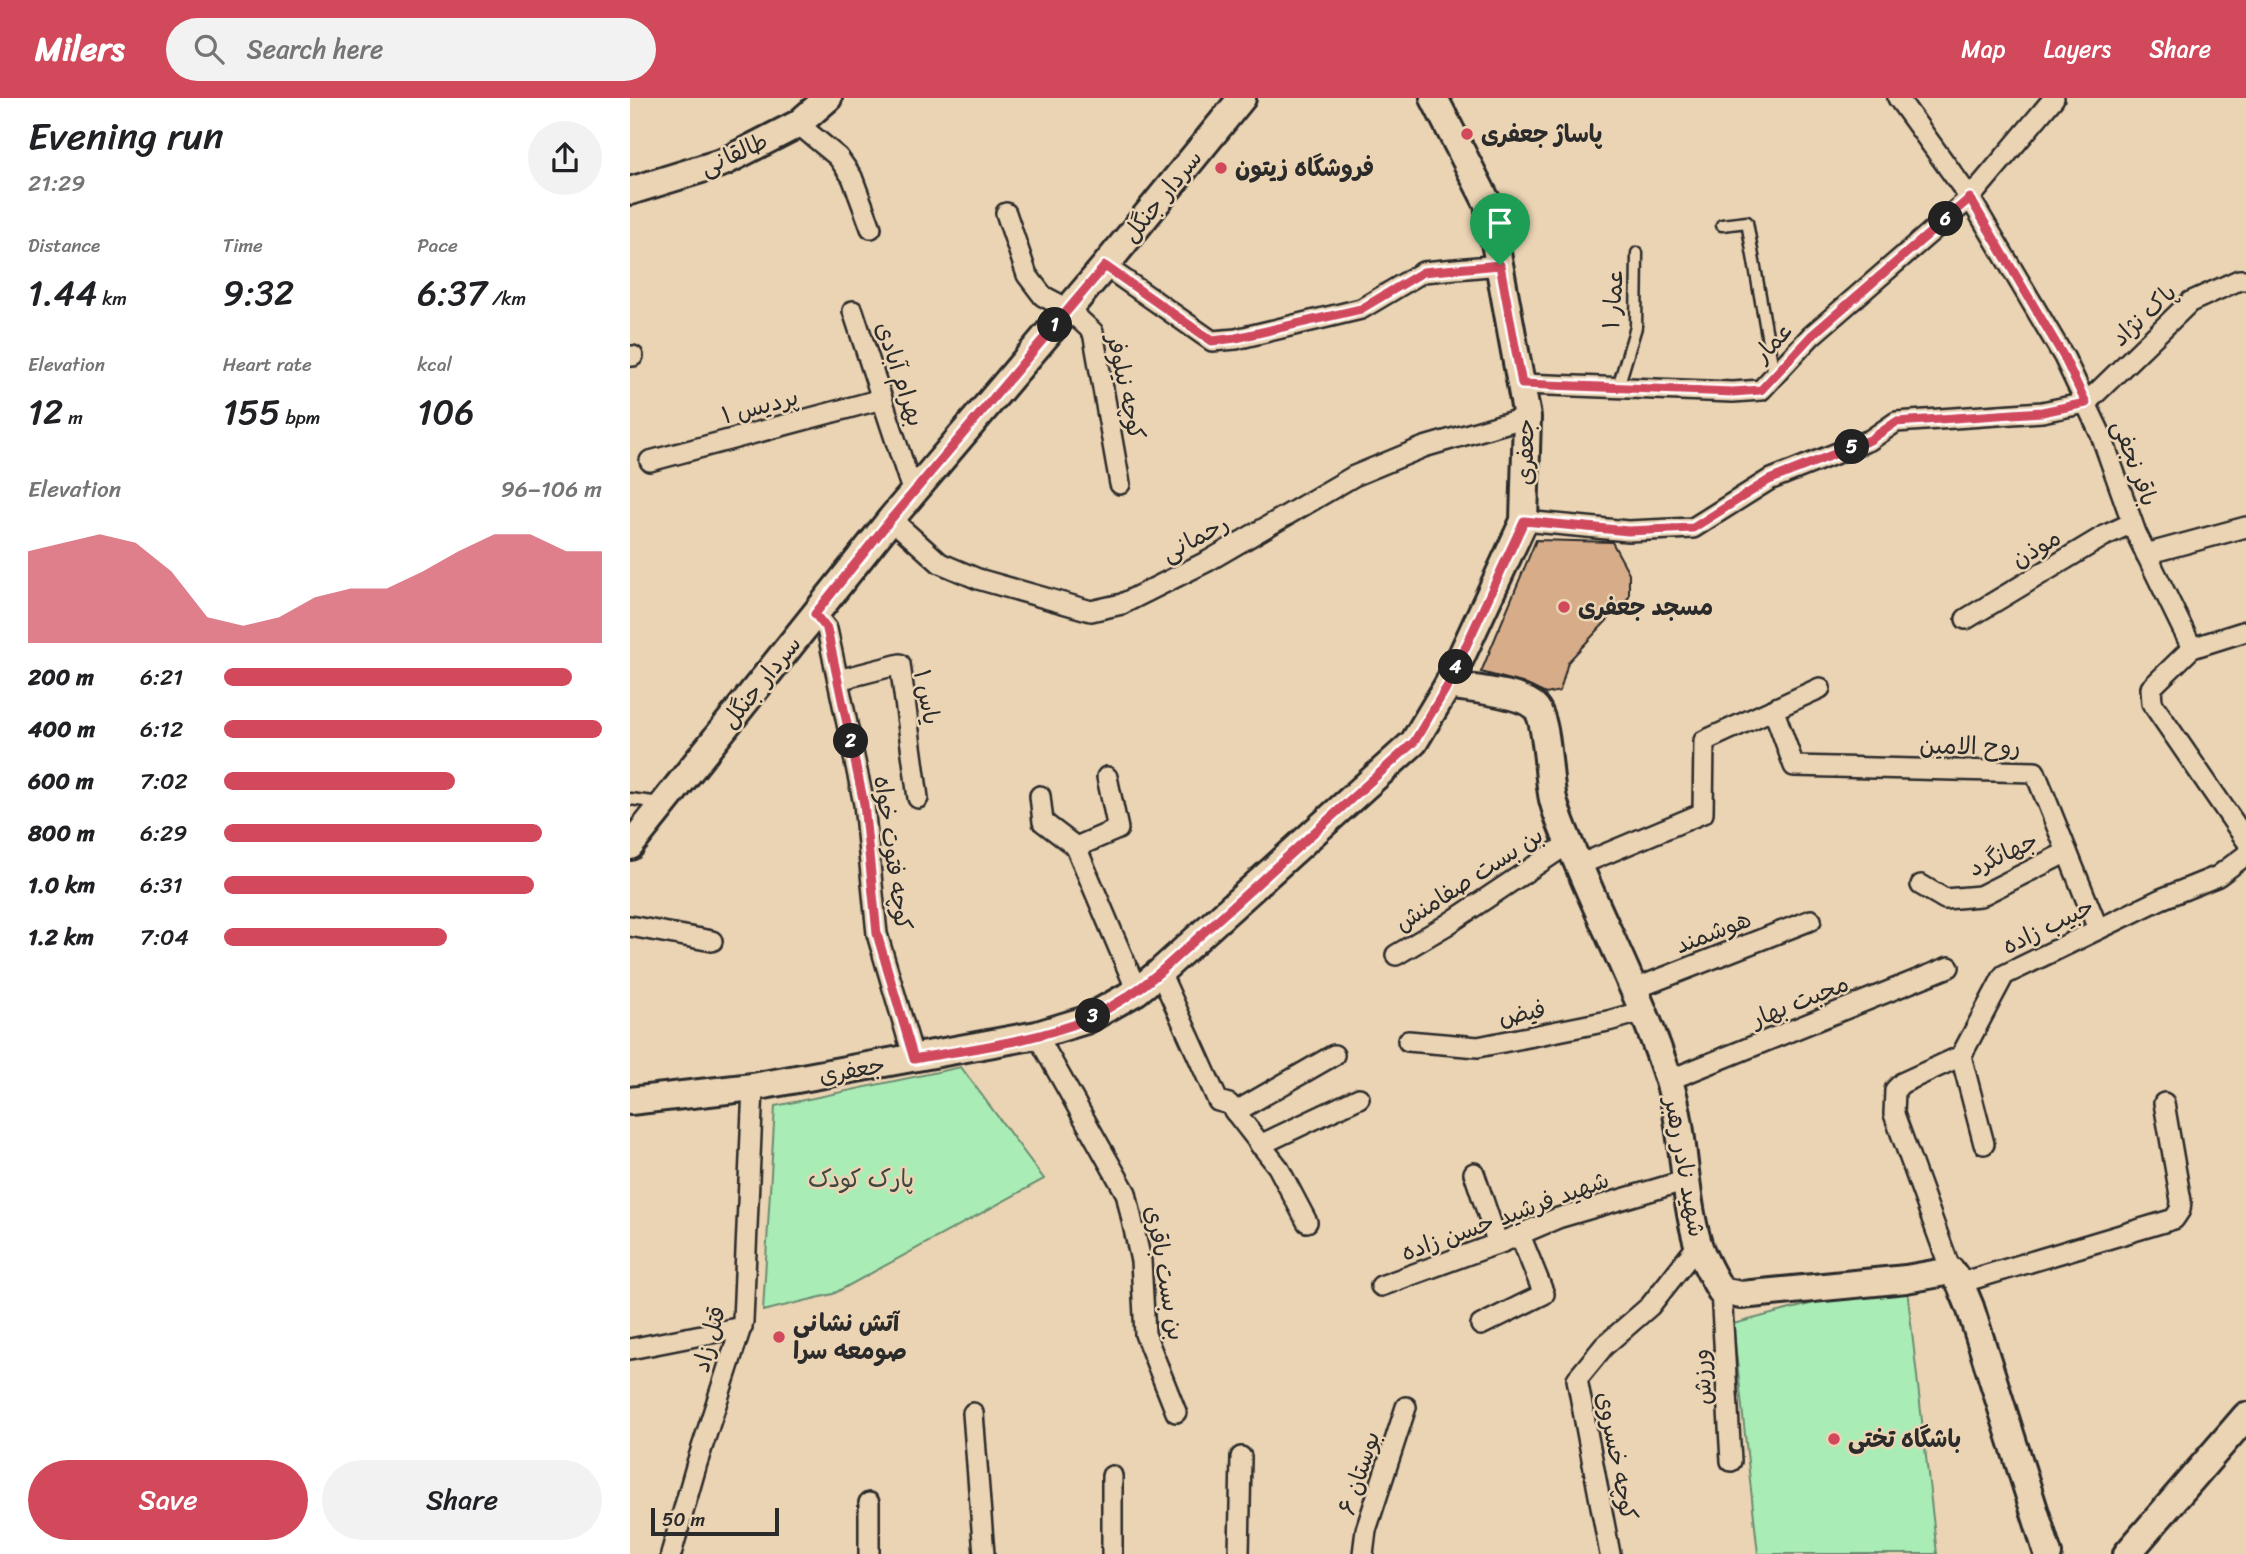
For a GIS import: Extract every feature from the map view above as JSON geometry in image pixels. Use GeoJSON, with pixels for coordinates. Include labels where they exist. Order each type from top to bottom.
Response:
{"type":"FeatureCollection","features":[{"type":"Feature","properties":{"kind":"main road","name":"سردار جنگل"},"geometry":{"type":"LineString","coordinates":[[630,846],[891,519],[1105,266],[1242,98]]}},
{"type":"Feature","properties":{"kind":"main road","name":"جعفری"},"geometry":{"type":"LineString","coordinates":[[630,1101],[753,1087],[914,1059],[1037,1035],[1086,1020],[1137,991],[1160,972],[1414,742],[1448,685],[1524,521],[1527,417],[1488,204],[1434,98]]}},
{"type":"Feature","properties":{"kind":"main road","name":"طالقانی"},"geometry":{"type":"LineString","coordinates":[[630,191],[724,162],[798,124],[833,99]]}},
{"type":"Feature","properties":{"kind":"main road","name":"شهید نادر رهبر"},"geometry":{"type":"LineString","coordinates":[[1448,685],[1521,699],[1536,707],[1543,726],[1553,800],[1670,1080],[1683,1136],[1698,1245],[1721,1291]]}},
{"type":"Feature","properties":{"kind":"main road"},"geometry":{"type":"LineString","coordinates":[[1721,1291],[1741,1295],[1906,1279],[1955,1277],[1970,1307],[2048,1554]]}},
{"type":"Feature","properties":{"kind":"main road"},"geometry":{"type":"LineString","coordinates":[[2127,1554],[2246,1416]]}},
{"type":"Feature","properties":{"kind":"street","name":"باقر نجفی"},"geometry":{"type":"LineString","coordinates":[[1898,98],[1970,198],[2064,357],[2101,435],[2132,523],[2192,648]]}},
{"type":"Feature","properties":{"kind":"street","name":"عمار"},"geometry":{"type":"LineString","coordinates":[[1522,384],[1733,392],[1761,390],[1811,336],[1970,198],[2054,98]]}},
{"type":"Feature","properties":{"kind":"street"},"geometry":{"type":"LineString","coordinates":[[798,124],[838,157],[852,177],[871,228]]}},
{"type":"Feature","properties":{"kind":"street","name":"کوچه نیلوفر"},"geometry":{"type":"LineString","coordinates":[[1006,213],[1027,275],[1043,296],[1068,309],[1093,332],[1119,484]]}},
{"type":"Feature","properties":{"kind":"street"},"geometry":{"type":"LineString","coordinates":[[1105,266],[1212,341],[1236,338],[1361,309],[1423,272],[1500,265]]}},
{"type":"Feature","properties":{"kind":"street","name":"پاک نژاد"},"geometry":{"type":"LineString","coordinates":[[2086,403],[2190,302],[2239,279],[2246,280]]}},
{"type":"Feature","properties":{"kind":"street","name":"بهرام آبادی"},"geometry":{"type":"LineString","coordinates":[[853,311],[913,493]]}},
{"type":"Feature","properties":{"kind":"street","name":"پردیس ۱"},"geometry":{"type":"LineString","coordinates":[[650,461],[882,399]]}},
{"type":"Feature","properties":{"kind":"street"},"geometry":{"type":"LineString","coordinates":[[1524,521],[1628,531],[1693,528],[1769,480],[1870,440],[1896,422],[2042,412],[2086,403]]}},
{"type":"Feature","properties":{"kind":"street","name":"رحمانی"},"geometry":{"type":"LineString","coordinates":[[891,519],[940,563],[978,579],[1091,611],[1122,604],[1183,573],[1354,476],[1424,447],[1527,417]]}},
{"type":"Feature","properties":{"kind":"street","name":"موذن"},"geometry":{"type":"LineString","coordinates":[[1966,619],[2104,536],[2132,523]]}},
{"type":"Feature","properties":{"kind":"street"},"geometry":{"type":"LineString","coordinates":[[2146,554],[2246,527]]}},
{"type":"Feature","properties":{"kind":"street","name":"کوچه فتوت خواه"},"geometry":{"type":"LineString","coordinates":[[815,614],[827,629],[864,804],[877,934],[914,1059]]}},
{"type":"Feature","properties":{"kind":"street"},"geometry":{"type":"LineString","coordinates":[[2246,631],[2192,648],[2151,688],[2152,703],[2246,840]]}},
{"type":"Feature","properties":{"kind":"street","name":"یاس ۱"},"geometry":{"type":"LineString","coordinates":[[838,680],[900,664],[918,798]]}},
{"type":"Feature","properties":{"kind":"street"},"geometry":{"type":"LineString","coordinates":[[1574,854],[1703,813],[1704,741],[1820,688]]}},
{"type":"Feature","properties":{"kind":"street","name":"روح الامین"},"geometry":{"type":"LineString","coordinates":[[1774,711],[1794,766],[2035,772],[2098,929]]}},
{"type":"Feature","properties":{"kind":"street"},"geometry":{"type":"LineString","coordinates":[[1076,847],[1118,830],[1107,777]]}},
{"type":"Feature","properties":{"kind":"street"},"geometry":{"type":"LineString","coordinates":[[1040,796],[1043,822],[1076,847],[1137,991]]}},
{"type":"Feature","properties":{"kind":"street","name":"جهانگرد"},"geometry":{"type":"LineString","coordinates":[[1921,885],[1945,899],[1980,896],[2067,852]]}},
{"type":"Feature","properties":{"kind":"street","name":"بن بست صفامنش"},"geometry":{"type":"LineString","coordinates":[[1396,956],[1574,854]]}},
{"type":"Feature","properties":{"kind":"street","name":"حبیب زاده"},"geometry":{"type":"LineString","coordinates":[[1961,1056],[2004,975],[2161,899],[2218,876],[2246,856]]}},
{"type":"Feature","properties":{"kind":"street","name":"هوشمند"},"geometry":{"type":"LineString","coordinates":[[1638,1000],[1811,920]]}},
{"type":"Feature","properties":{"kind":"street"},"geometry":{"type":"LineString","coordinates":[[630,926],[712,941]]}},
{"type":"Feature","properties":{"kind":"street","name":"محبت بهار"},"geometry":{"type":"LineString","coordinates":[[1670,1080],[1949,967]]}},
{"type":"Feature","properties":{"kind":"street"},"geometry":{"type":"LineString","coordinates":[[1160,972],[1218,1101],[1229,1104],[1278,1167],[1307,1222]]}},
{"type":"Feature","properties":{"kind":"street","name":"فیض"},"geometry":{"type":"LineString","coordinates":[[1408,1041],[1478,1047],[1608,1021],[1638,1000]]}},
{"type":"Feature","properties":{"kind":"street","name":"بن بست باقری"},"geometry":{"type":"LineString","coordinates":[[1037,1035],[1126,1193],[1141,1261],[1145,1334],[1176,1412]]}},
{"type":"Feature","properties":{"kind":"street"},"geometry":{"type":"LineString","coordinates":[[1235,1112],[1334,1055]]}},
{"type":"Feature","properties":{"kind":"street"},"geometry":{"type":"LineString","coordinates":[[1984,1144],[1961,1056],[1902,1083],[1895,1090],[1894,1114],[1955,1277],[2174,1219],[2180,1210],[2180,1201],[2164,1103]]}},
{"type":"Feature","properties":{"kind":"street","name":"قتل زاد"},"geometry":{"type":"LineString","coordinates":[[671,1554],[697,1463],[742,1327],[753,1087]]}},
{"type":"Feature","properties":{"kind":"street"},"geometry":{"type":"LineString","coordinates":[[1260,1145],[1359,1098]]}},
{"type":"Feature","properties":{"kind":"street"},"geometry":{"type":"LineString","coordinates":[[1474,1173],[1498,1244]]}},
{"type":"Feature","properties":{"kind":"street","name":"شهید فرشید حسن زاده"},"geometry":{"type":"LineString","coordinates":[[1381,1286],[1498,1244],[1558,1218],[1687,1180]]}},
{"type":"Feature","properties":{"kind":"street"},"geometry":{"type":"LineString","coordinates":[[1481,1325],[1544,1294],[1520,1235]]}},
{"type":"Feature","properties":{"kind":"street","name":"کوچه خسروی"},"geometry":{"type":"LineString","coordinates":[[1610,1554],[1577,1379],[1604,1346],[1650,1306],[1698,1245]]}},
{"type":"Feature","properties":{"kind":"street","name":"ورزش"},"geometry":{"type":"LineString","coordinates":[[1721,1291],[1731,1461]]}},
{"type":"Feature","properties":{"kind":"street"},"geometry":{"type":"LineString","coordinates":[[630,1349],[742,1327]]}},
{"type":"Feature","properties":{"kind":"street","name":"بوستان ۶"},"geometry":{"type":"LineString","coordinates":[[1363,1554],[1366,1530],[1406,1407]]}},
{"type":"Feature","properties":{"kind":"street"},"geometry":{"type":"LineString","coordinates":[[973,1413],[984,1554]]}},
{"type":"Feature","properties":{"kind":"street"},"geometry":{"type":"LineString","coordinates":[[1238,1554],[1241,1457]]}},
{"type":"Feature","properties":{"kind":"street"},"geometry":{"type":"LineString","coordinates":[[1112,1476],[1112,1554]]}},
{"type":"Feature","properties":{"kind":"street"},"geometry":{"type":"LineString","coordinates":[[869,1554],[870,1503]]}},
{"type":"Feature","properties":{"kind":"lane"},"geometry":{"type":"LineString","coordinates":[[1722,225],[1748,222],[1775,377]]}},
{"type":"Feature","properties":{"kind":"lane","name":"عمار ۱"},"geometry":{"type":"LineString","coordinates":[[1618,387],[1636,327],[1637,253]]}},
{"type":"Feature","properties":{"kind":"lane"},"geometry":{"type":"LineString","coordinates":[[630,799],[665,803]]}},
{"type":"Feature","properties":{"kind":"green space","name":"پارک کودک"},"geometry":{"type":"Polygon","coordinates":[[[961,1067],[1044,1179],[833,1294],[763,1311],[775,1106],[961,1067]]]}},
{"type":"Feature","properties":{"kind":"green space","name":"باشگاه تختی"},"geometry":{"type":"Polygon","coordinates":[[[1906,1279],[1937,1554],[1758,1554],[1733,1324],[1906,1279]]]}},
{"type":"Feature","properties":{"kind":"building","name":"مسجد جعفری"},"geometry":{"type":"Polygon","coordinates":[[[1536,540],[1612,542],[1629,573],[1629,597],[1568,662],[1560,691],[1546,694],[1522,683],[1481,672],[1536,540]]]}},
{"type":"Feature","properties":{"kind":"place","name":"پاساژ جعفری"},"geometry":{"type":"Point","coordinates":[1467,134]}},
{"type":"Feature","properties":{"kind":"place","name":"فروشگاه زیتون"},"geometry":{"type":"Point","coordinates":[1221,168]}},
{"type":"Feature","properties":{"kind":"place","name":"مسجد جعفری"},"geometry":{"type":"Point","coordinates":[1564,607]}},
{"type":"Feature","properties":{"kind":"place","name":"آتش نشانی صومعه سرا"},"geometry":{"type":"Point","coordinates":[779,1337]}},
{"type":"Feature","properties":{"kind":"place","name":"باشگاه تختی"},"geometry":{"type":"Point","coordinates":[1834,1439]}},
{"type":"Feature","properties":{"kind":"route"},"geometry":{"type":"LineString","coordinates":[[1970,198],[2064,357],[2086,403],[2042,412],[1896,422],[1870,440],[1769,480],[1693,528],[1628,531],[1524,521],[1448,685],[1414,742],[1160,972],[1137,991],[1086,1020],[1037,1035],[914,1059],[877,934],[864,804],[827,629],[815,614],[891,519],[1105,266],[1212,341],[1236,338],[1361,309],[1423,272],[1500,265],[1522,384],[1733,392],[1761,390],[1811,336],[1970,198]]}}]}
